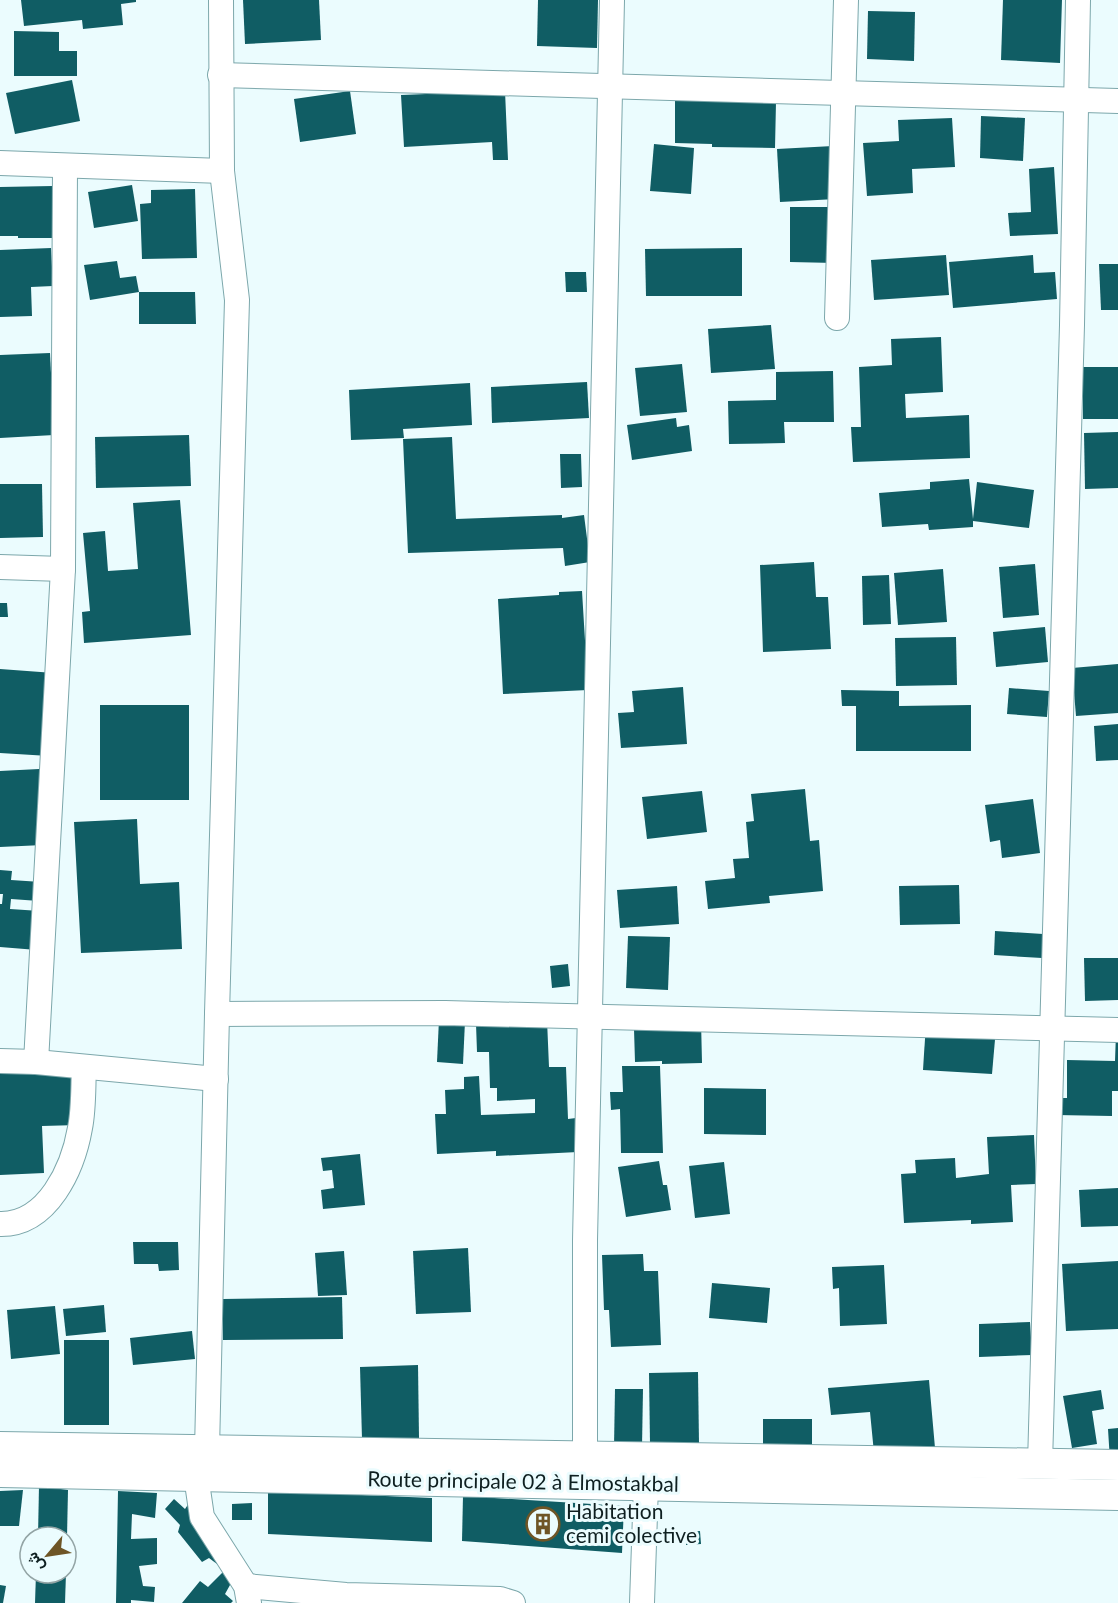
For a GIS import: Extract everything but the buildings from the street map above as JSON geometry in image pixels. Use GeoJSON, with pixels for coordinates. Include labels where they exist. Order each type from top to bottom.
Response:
{"type":"FeatureCollection","features":[{"type":"Feature","properties":{"kind":"main road","name":"Route principale 02 à Elmostakbal"},"geometry":{"type":"LineString","coordinates":[[0,1448],[201,1463],[646,1485],[1118,1495]]}},
{"type":"Feature","properties":{"kind":"main road","name":"Route principale 02 à Elmostakbal"},"geometry":{"type":"LineString","coordinates":[[0,1472],[201,1463],[585,1456],[1118,1465]]}},
{"type":"Feature","properties":{"kind":"street"},"geometry":{"type":"LineString","coordinates":[[221,0],[222,171],[237,300],[216,1079],[201,1463],[202,1517],[248,1594],[341,1599],[500,1599],[513,1603]]}},
{"type":"Feature","properties":{"kind":"street"},"geometry":{"type":"LineString","coordinates":[[585,1456],[585,1240],[612,0]]}},
{"type":"Feature","properties":{"kind":"street"},"geometry":{"type":"LineString","coordinates":[[837,318],[846,0]]}},
{"type":"Feature","properties":{"kind":"street"},"geometry":{"type":"LineString","coordinates":[[1040,1464],[1071,361],[1078,0]]}},
{"type":"Feature","properties":{"kind":"street"},"geometry":{"type":"LineString","coordinates":[[220,75],[1118,101]]}},
{"type":"Feature","properties":{"kind":"street"},"geometry":{"type":"LineString","coordinates":[[0,163],[222,171]]}},
{"type":"Feature","properties":{"kind":"street"},"geometry":{"type":"LineString","coordinates":[[36,1062],[63,569],[65,167]]}},
{"type":"Feature","properties":{"kind":"street"},"geometry":{"type":"LineString","coordinates":[[0,567],[63,569]]}},
{"type":"Feature","properties":{"kind":"street"},"geometry":{"type":"LineString","coordinates":[[217,1014],[445,1013],[1118,1030]]}},
{"type":"Feature","properties":{"kind":"street"},"geometry":{"type":"LineString","coordinates":[[0,1061],[36,1062],[216,1079]]}},
{"type":"Feature","properties":{"kind":"street"},"geometry":{"type":"LineString","coordinates":[[0,1224],[22,1222],[40,1210],[61,1180],[72,1158],[81,1125],[84,1067]]}},
{"type":"Feature","properties":{"kind":"street"},"geometry":{"type":"LineString","coordinates":[[642,1603],[646,1485]]}},
{"type":"Feature","properties":{"kind":"place","name":"Habitation cemi colective"},"geometry":{"type":"Point","coordinates":[543,1524]}}]}
